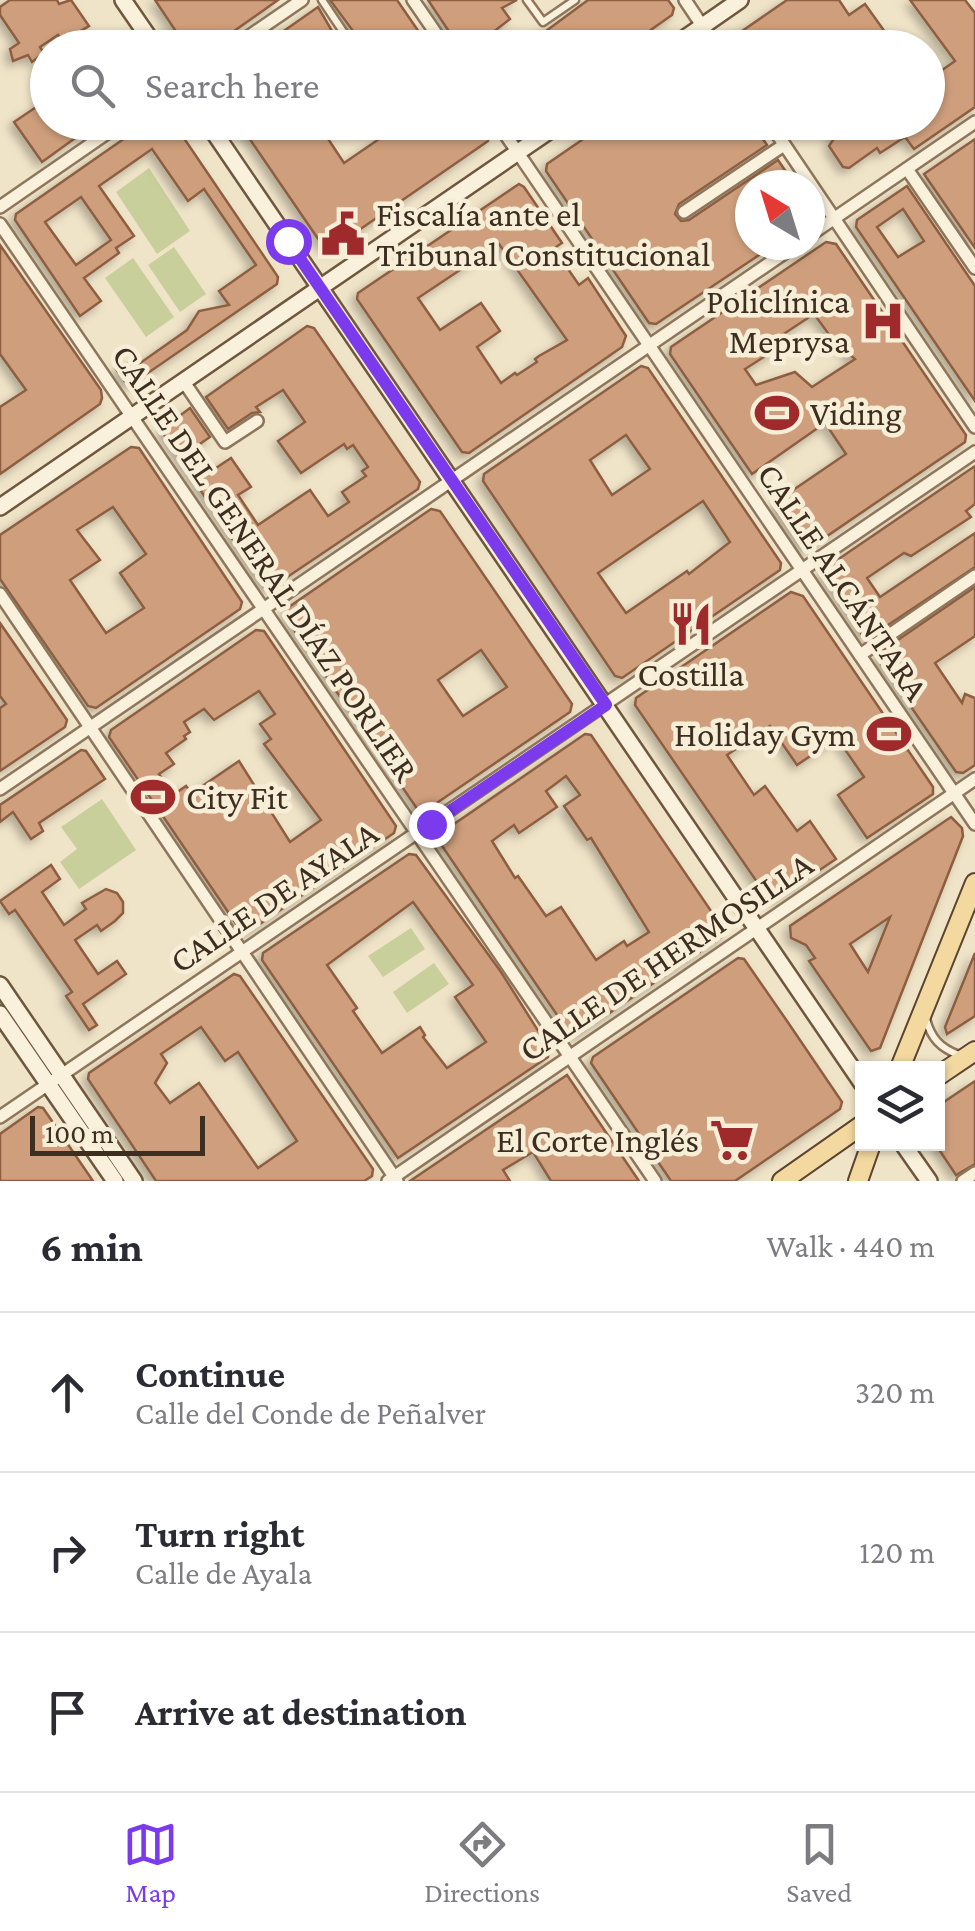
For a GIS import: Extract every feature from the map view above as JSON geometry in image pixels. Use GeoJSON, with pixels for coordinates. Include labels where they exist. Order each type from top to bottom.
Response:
{"type":"FeatureCollection","features":[{"type":"Feature","properties":{"kind":"main road"},"geometry":{"type":"LineString","coordinates":[[903,1061],[975,883]]}},
{"type":"Feature","properties":{"kind":"main road"},"geometry":{"type":"LineString","coordinates":[[945,1071],[970,1054]]}},
{"type":"Feature","properties":{"kind":"main road"},"geometry":{"type":"LineString","coordinates":[[782,1181],[855,1131]]}},
{"type":"Feature","properties":{"kind":"main road"},"geometry":{"type":"LineString","coordinates":[[858,1181],[869,1151]]}},
{"type":"Feature","properties":{"kind":"street"},"geometry":{"type":"LineString","coordinates":[[123,0],[144,30]]}},
{"type":"Feature","properties":{"kind":"street"},"geometry":{"type":"LineString","coordinates":[[258,30],[302,0]]}},
{"type":"Feature","properties":{"kind":"street"},"geometry":{"type":"LineString","coordinates":[[413,0],[434,30]]}},
{"type":"Feature","properties":{"kind":"street"},"geometry":{"type":"LineString","coordinates":[[685,0],[705,30]]}},
{"type":"Feature","properties":{"kind":"street"},"geometry":{"type":"LineString","coordinates":[[696,30],[740,0]]}},
{"type":"Feature","properties":{"kind":"street"},"geometry":{"type":"LineString","coordinates":[[825,225],[975,122]]}},
{"type":"Feature","properties":{"kind":"street"},"geometry":{"type":"LineString","coordinates":[[0,207],[97,140]]}},
{"type":"Feature","properties":{"kind":"street"},"geometry":{"type":"LineString","coordinates":[[219,140],[855,1073]]}},
{"type":"Feature","properties":{"kind":"street","name":"CALLE ALCÁNTARA"},"geometry":{"type":"LineString","coordinates":[[509,140],[975,824]]}},
{"type":"Feature","properties":{"kind":"street"},"geometry":{"type":"LineString","coordinates":[[0,507],[536,140]]}},
{"type":"Feature","properties":{"kind":"street"},"geometry":{"type":"LineString","coordinates":[[781,140],[975,427]]}},
{"type":"Feature","properties":{"kind":"street"},"geometry":{"type":"LineString","coordinates":[[684,212],[784,145]]}},
{"type":"Feature","properties":{"kind":"street"},"geometry":{"type":"LineString","coordinates":[[907,169],[975,268]]}},
{"type":"Feature","properties":{"kind":"street","name":"CALLE DEL GENERAL DÍAZ PORLIER"},"geometry":{"type":"LineString","coordinates":[[0,224],[654,1181]]}},
{"type":"Feature","properties":{"kind":"street"},"geometry":{"type":"LineString","coordinates":[[0,789],[774,260]]}},
{"type":"Feature","properties":{"kind":"street"},"geometry":{"type":"LineString","coordinates":[[184,382],[225,442],[257,421]]}},
{"type":"Feature","properties":{"kind":"street","name":"CALLE DE AYALA"},"geometry":{"type":"LineString","coordinates":[[0,1118],[975,452]]}},
{"type":"Feature","properties":{"kind":"street"},"geometry":{"type":"LineString","coordinates":[[860,655],[975,576]]}},
{"type":"Feature","properties":{"kind":"street"},"geometry":{"type":"LineString","coordinates":[[0,594],[393,1180]]}},
{"type":"Feature","properties":{"kind":"street","name":"CALLE DE HERMOSILLA"},"geometry":{"type":"LineString","coordinates":[[393,1180],[975,779]]}},
{"type":"Feature","properties":{"kind":"street"},"geometry":{"type":"LineString","coordinates":[[0,985],[114,1181]]}},
{"type":"Feature","properties":{"kind":"street"},"geometry":{"type":"LineString","coordinates":[[0,1014],[134,1181]]}},
{"type":"Feature","properties":{"kind":"street"},"geometry":{"type":"LineString","coordinates":[[909,1151],[929,1181]]}},
{"type":"Feature","properties":{"kind":"street"},"geometry":{"type":"LineString","coordinates":[[963,1181],[975,1172]]}},
{"type":"Feature","properties":{"kind":"lane"},"geometry":{"type":"LineString","coordinates":[[322,0],[342,30]]}},
{"type":"Feature","properties":{"kind":"lane"},"geometry":{"type":"LineString","coordinates":[[527,0],[543,22],[575,0]]}},
{"type":"Feature","properties":{"kind":"lane"},"geometry":{"type":"LineString","coordinates":[[924,1011],[930,1034],[938,1044],[970,1054]]}},
{"type":"Feature","properties":{"kind":"green space"},"geometry":{"type":"Polygon","coordinates":[[[149,168],[190,231],[157,254],[116,192],[149,168]]]}},
{"type":"Feature","properties":{"kind":"green space"},"geometry":{"type":"Polygon","coordinates":[[[174,247],[206,294],[180,312],[148,265],[174,247]]]}},
{"type":"Feature","properties":{"kind":"green space"},"geometry":{"type":"Polygon","coordinates":[[[133,258],[174,317],[146,337],[105,278],[133,258]]]}},
{"type":"Feature","properties":{"kind":"green space"},"geometry":{"type":"Polygon","coordinates":[[[102,799],[136,850],[79,889],[60,862],[77,849],[61,827],[102,799]]]}},
{"type":"Feature","properties":{"kind":"green space"},"geometry":{"type":"Polygon","coordinates":[[[411,928],[425,949],[383,977],[368,956],[411,928]]]}},
{"type":"Feature","properties":{"kind":"green space"},"geometry":{"type":"Polygon","coordinates":[[[434,963],[449,984],[407,1013],[393,992],[434,963]]]}},
{"type":"Feature","properties":{"kind":"building"},"geometry":{"type":"Polygon","coordinates":[[[10,0],[57,0],[59,4],[71,0],[89,26],[82,30],[30,30],[30,58],[28,55],[13,61],[10,49],[19,43],[0,15],[0,7],[10,0]]]}},
{"type":"Feature","properties":{"kind":"building"},"geometry":{"type":"Polygon","coordinates":[[[155,0],[278,0],[236,30],[175,30],[155,0]]]}},
{"type":"Feature","properties":{"kind":"building"},"geometry":{"type":"Polygon","coordinates":[[[330,0],[397,0],[418,30],[352,30],[330,0]]]}},
{"type":"Feature","properties":{"kind":"building"},"geometry":{"type":"Polygon","coordinates":[[[428,0],[517,0],[502,8],[510,19],[496,30],[448,30],[428,0]]]}},
{"type":"Feature","properties":{"kind":"building"},"geometry":{"type":"Polygon","coordinates":[[[588,0],[668,0],[674,8],[672,15],[651,30],[547,30],[588,0]]]}},
{"type":"Feature","properties":{"kind":"building"},"geometry":{"type":"Polygon","coordinates":[[[787,0],[839,0],[849,15],[865,4],[884,30],[744,30],[787,0]]]}},
{"type":"Feature","properties":{"kind":"building"},"geometry":{"type":"Polygon","coordinates":[[[910,0],[965,0],[975,13],[975,107],[945,128],[945,68],[955,61],[945,47],[945,30],[932,30],[910,0]]]}},
{"type":"Feature","properties":{"kind":"building"},"geometry":{"type":"Polygon","coordinates":[[[318,7],[331,30],[285,30],[318,7]]]}},
{"type":"Feature","properties":{"kind":"building"},"geometry":{"type":"Polygon","coordinates":[[[30,111],[30,140],[73,140],[42,162],[14,122],[30,111]]]}},
{"type":"Feature","properties":{"kind":"building"},"geometry":{"type":"Polygon","coordinates":[[[975,139],[975,248],[924,174],[975,139]]]}},
{"type":"Feature","properties":{"kind":"building"},"geometry":{"type":"Polygon","coordinates":[[[122,140],[185,140],[278,277],[277,284],[132,384],[125,382],[116,369],[126,363],[136,366],[187,330],[199,311],[229,305],[219,291],[256,265],[204,189],[188,201],[152,149],[99,186],[134,236],[116,248],[119,253],[84,278],[101,301],[80,316],[15,220],[16,214],[122,140]],[[81,197],[45,222],[76,265],[111,240],[81,197]]]}},
{"type":"Feature","properties":{"kind":"building"},"geometry":{"type":"Polygon","coordinates":[[[250,140],[329,140],[344,163],[378,140],[488,140],[333,248],[323,246],[250,140]]]}},
{"type":"Feature","properties":{"kind":"building"},"geometry":{"type":"Polygon","coordinates":[[[582,140],[764,140],[767,145],[679,204],[675,214],[681,221],[689,220],[735,189],[735,260],[752,260],[656,324],[649,323],[546,171],[547,164],[582,140]]]}},
{"type":"Feature","properties":{"kind":"building"},"geometry":{"type":"Polygon","coordinates":[[[833,140],[900,140],[880,153],[877,148],[849,168],[843,167],[829,146],[833,140]]]}},
{"type":"Feature","properties":{"kind":"building"},"geometry":{"type":"Polygon","coordinates":[[[907,140],[927,140],[914,149],[907,140]]]}},
{"type":"Feature","properties":{"kind":"building"},"geometry":{"type":"Polygon","coordinates":[[[778,160],[785,170],[763,170],[778,160]]]}},
{"type":"Feature","properties":{"kind":"building"},"geometry":{"type":"Polygon","coordinates":[[[519,184],[562,243],[553,249],[579,285],[588,278],[626,336],[622,347],[469,453],[462,452],[357,299],[358,293],[519,184]],[[499,244],[418,298],[440,330],[481,303],[500,331],[477,347],[501,383],[567,340],[499,244]]]}},
{"type":"Feature","properties":{"kind":"building"},"geometry":{"type":"Polygon","coordinates":[[[907,186],[975,286],[975,401],[856,227],[857,220],[907,186]],[[903,209],[877,227],[898,257],[924,241],[903,209]]]}},
{"type":"Feature","properties":{"kind":"building"},"geometry":{"type":"Polygon","coordinates":[[[825,243],[836,244],[966,435],[965,442],[808,549],[802,547],[775,508],[777,501],[846,454],[825,423],[752,474],[670,354],[671,347],[799,260],[825,260],[825,243]],[[814,314],[773,341],[778,348],[745,369],[756,385],[795,372],[812,387],[855,359],[833,340],[814,314]]]}},
{"type":"Feature","properties":{"kind":"building"},"geometry":{"type":"Polygon","coordinates":[[[0,245],[101,390],[102,398],[100,404],[0,474],[0,407],[26,390],[0,354],[0,245]]]}},
{"type":"Feature","properties":{"kind":"building"},"geometry":{"type":"Polygon","coordinates":[[[307,326],[314,328],[420,482],[418,489],[271,588],[264,587],[161,430],[190,408],[210,437],[194,448],[210,472],[231,458],[251,487],[238,495],[258,525],[310,490],[328,516],[349,502],[342,492],[366,476],[362,471],[368,467],[353,445],[347,449],[344,444],[301,473],[278,441],[305,422],[283,390],[256,407],[260,412],[228,429],[206,397],[307,326]]]}},
{"type":"Feature","properties":{"kind":"building"},"geometry":{"type":"Polygon","coordinates":[[[641,366],[648,368],[781,563],[780,570],[622,678],[615,676],[483,481],[484,474],[641,366]],[[626,435],[590,460],[612,495],[650,469],[626,435]],[[703,501],[598,573],[626,613],[687,571],[689,574],[730,542],[703,501]]]}},
{"type":"Feature","properties":{"kind":"building"},"geometry":{"type":"Polygon","coordinates":[[[131,447],[139,448],[242,602],[240,609],[96,708],[88,706],[0,579],[0,535],[131,447]],[[113,507],[77,530],[100,560],[70,580],[106,633],[144,608],[120,573],[146,554],[113,507]]]}},
{"type":"Feature","properties":{"kind":"building"},"geometry":{"type":"Polygon","coordinates":[[[975,466],[975,504],[966,511],[971,517],[911,556],[904,553],[867,578],[880,597],[975,533],[975,567],[870,637],[863,636],[821,571],[975,466]]]}},
{"type":"Feature","properties":{"kind":"building"},"geometry":{"type":"Polygon","coordinates":[[[431,509],[440,511],[572,704],[570,712],[425,811],[418,810],[285,617],[286,609],[431,509]],[[481,650],[438,680],[463,716],[507,687],[481,650]]]}},
{"type":"Feature","properties":{"kind":"building"},"geometry":{"type":"Polygon","coordinates":[[[975,587],[975,636],[935,663],[962,703],[965,694],[975,698],[975,765],[963,773],[956,772],[878,659],[879,653],[975,587]]]}},
{"type":"Feature","properties":{"kind":"building"},"geometry":{"type":"Polygon","coordinates":[[[791,592],[803,596],[933,787],[933,794],[867,838],[838,795],[864,777],[837,738],[797,765],[770,726],[727,755],[754,795],[765,786],[797,831],[810,821],[836,859],[775,900],[768,898],[635,705],[636,698],[791,592]]]}},
{"type":"Feature","properties":{"kind":"building"},"geometry":{"type":"Polygon","coordinates":[[[0,623],[67,720],[65,727],[0,771],[0,708],[6,704],[0,696],[0,623]]]}},
{"type":"Feature","properties":{"kind":"building"},"geometry":{"type":"Polygon","coordinates":[[[256,630],[264,631],[396,826],[394,833],[248,932],[241,931],[109,737],[111,730],[256,630]],[[259,691],[214,720],[204,709],[184,722],[190,732],[166,753],[174,764],[159,774],[173,795],[186,786],[192,793],[239,761],[290,842],[321,820],[264,744],[271,739],[260,724],[275,714],[259,691]]]}},
{"type":"Feature","properties":{"kind":"building"},"geometry":{"type":"Polygon","coordinates":[[[585,734],[591,735],[724,930],[723,936],[577,1035],[570,1034],[440,843],[441,833],[585,734]],[[566,776],[546,791],[557,807],[519,833],[514,825],[492,841],[546,916],[561,907],[596,960],[624,941],[627,946],[649,932],[591,838],[587,840],[564,806],[580,795],[566,776]]]}},
{"type":"Feature","properties":{"kind":"building"},"geometry":{"type":"Polygon","coordinates":[[[81,750],[86,751],[105,779],[39,823],[43,831],[31,839],[13,812],[0,822],[0,805],[81,750]]]}},
{"type":"Feature","properties":{"kind":"building"},"geometry":{"type":"Polygon","coordinates":[[[951,817],[962,828],[963,836],[880,1048],[871,1051],[809,961],[815,958],[806,945],[791,938],[790,926],[951,817]],[[890,917],[850,944],[868,972],[890,917]]]}},
{"type":"Feature","properties":{"kind":"building"},"geometry":{"type":"Polygon","coordinates":[[[409,854],[416,855],[501,972],[549,1048],[548,1057],[398,1158],[262,960],[263,953],[409,854]],[[413,902],[327,965],[382,1053],[420,1027],[447,1068],[486,1042],[455,997],[473,985],[413,902]]]}},
{"type":"Feature","properties":{"kind":"building"},"geometry":{"type":"Polygon","coordinates":[[[51,865],[60,879],[42,892],[64,925],[86,909],[82,903],[106,889],[117,893],[123,902],[123,913],[115,921],[101,931],[97,925],[75,940],[98,974],[117,961],[126,974],[83,1004],[97,1025],[89,1030],[66,996],[72,992],[15,910],[9,914],[0,901],[51,865]]]}},
{"type":"Feature","properties":{"kind":"building"},"geometry":{"type":"Polygon","coordinates":[[[975,953],[975,1016],[947,1034],[945,1027],[975,953]]]}},
{"type":"Feature","properties":{"kind":"building"},"geometry":{"type":"Polygon","coordinates":[[[738,958],[744,959],[842,1102],[840,1109],[735,1181],[671,1181],[591,1063],[593,1057],[738,958]]]}},
{"type":"Feature","properties":{"kind":"building"},"geometry":{"type":"Polygon","coordinates":[[[234,974],[240,976],[373,1169],[372,1176],[364,1181],[156,1181],[88,1079],[89,1073],[234,974]],[[201,1027],[161,1054],[167,1063],[155,1083],[170,1103],[199,1083],[258,1168],[297,1141],[238,1052],[225,1061],[201,1027]]]}},
{"type":"Feature","properties":{"kind":"building"},"geometry":{"type":"Polygon","coordinates":[[[567,1075],[639,1181],[551,1181],[533,1152],[503,1170],[510,1181],[410,1181],[567,1075]]]}},
{"type":"Feature","properties":{"kind":"building"},"geometry":{"type":"Polygon","coordinates":[[[975,1081],[975,1164],[956,1175],[940,1151],[945,1151],[945,1101],[975,1081]]]}},
{"type":"Feature","properties":{"kind":"building"},"geometry":{"type":"Polygon","coordinates":[[[38,1107],[43,1108],[93,1181],[0,1181],[0,1134],[38,1107]]]}},
{"type":"Feature","properties":{"kind":"place","name":"Fiscalía ante el Tribunal Constitucional"},"geometry":{"type":"Point","coordinates":[343,234]}},
{"type":"Feature","properties":{"kind":"place","name":"Policlínica Meprysa"},"geometry":{"type":"Point","coordinates":[883,321]}},
{"type":"Feature","properties":{"kind":"place","name":"Viding"},"geometry":{"type":"Point","coordinates":[777,413]}},
{"type":"Feature","properties":{"kind":"place","name":"Costilla"},"geometry":{"type":"Point","coordinates":[691,624]}},
{"type":"Feature","properties":{"kind":"place","name":"Holiday Gym"},"geometry":{"type":"Point","coordinates":[889,734]}},
{"type":"Feature","properties":{"kind":"place","name":"City Fit"},"geometry":{"type":"Point","coordinates":[153,797]}},
{"type":"Feature","properties":{"kind":"place","name":"El Corte Inglés"},"geometry":{"type":"Point","coordinates":[732,1140]}},
{"type":"Feature","properties":{"kind":"route"},"geometry":{"type":"LineString","coordinates":[[288,241],[606,705],[431,824]]}}]}
